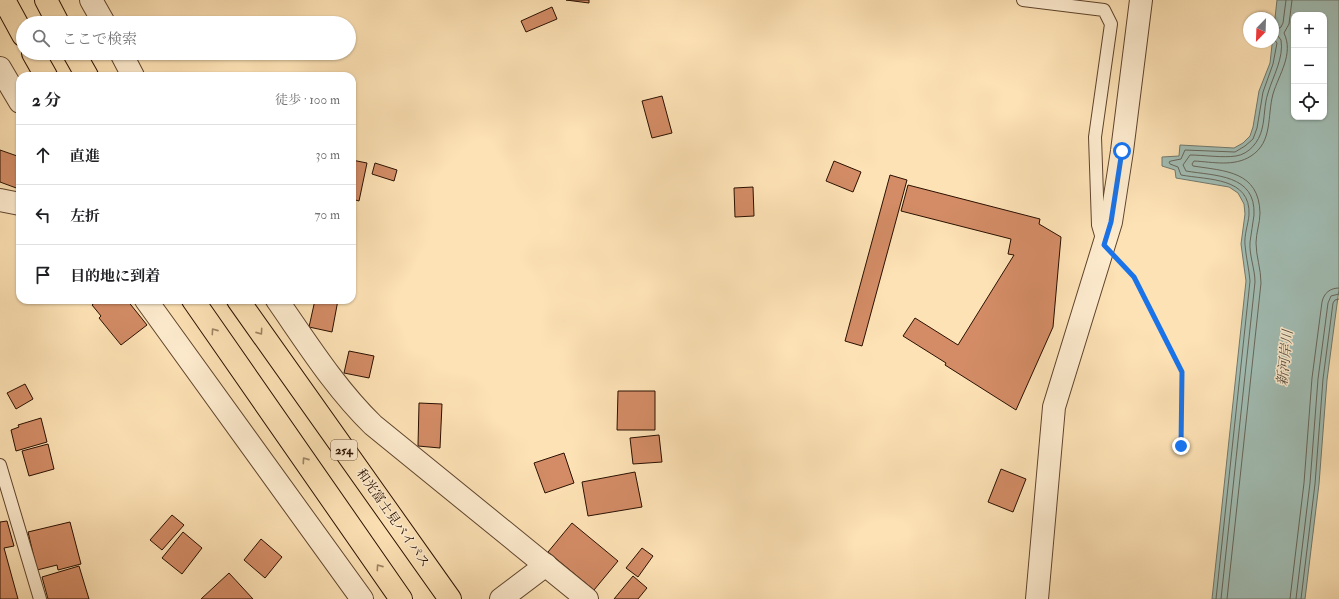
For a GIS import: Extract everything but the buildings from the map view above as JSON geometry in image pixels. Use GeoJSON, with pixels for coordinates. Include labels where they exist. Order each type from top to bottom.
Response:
{"type":"FeatureCollection","features":[{"type":"Feature","properties":{"kind":"highway"},"geometry":{"type":"LineString","coordinates":[[4,0],[16,22]]}},
{"type":"Feature","properties":{"kind":"highway"},"geometry":{"type":"LineString","coordinates":[[46,0],[54,16]]}},
{"type":"Feature","properties":{"kind":"highway"},"geometry":{"type":"LineString","coordinates":[[37,60],[44,72]]}},
{"type":"Feature","properties":{"kind":"highway"},"geometry":{"type":"LineString","coordinates":[[78,60],[85,72]]}},
{"type":"Feature","properties":{"kind":"highway"},"geometry":{"type":"LineString","coordinates":[[196,304],[401,599]]}},
{"type":"Feature","properties":{"kind":"highway","name":"和光富士見バイパス"},"geometry":{"type":"LineString","coordinates":[[241,304],[450,599]]}},
{"type":"Feature","properties":{"kind":"street"},"geometry":{"type":"LineString","coordinates":[[91,0],[100,16]]}},
{"type":"Feature","properties":{"kind":"street"},"geometry":{"type":"LineString","coordinates":[[1038,599],[1054,407],[1111,222],[1122,151],[1141,0]]}},
{"type":"Feature","properties":{"kind":"street"},"geometry":{"type":"LineString","coordinates":[[125,60],[131,72]]}},
{"type":"Feature","properties":{"kind":"street"},"geometry":{"type":"LineString","coordinates":[[0,68],[16,95]]}},
{"type":"Feature","properties":{"kind":"street"},"geometry":{"type":"LineString","coordinates":[[0,200],[16,203]]}},
{"type":"Feature","properties":{"kind":"street"},"geometry":{"type":"LineString","coordinates":[[149,304],[362,599]]}},
{"type":"Feature","properties":{"kind":"street"},"geometry":{"type":"LineString","coordinates":[[280,304],[339,389],[373,425],[587,599]]}},
{"type":"Feature","properties":{"kind":"street"},"geometry":{"type":"LineString","coordinates":[[501,599],[546,565]]}},
{"type":"Feature","properties":{"kind":"lane"},"geometry":{"type":"LineString","coordinates":[[1022,0],[1104,10],[1110,24],[1095,138],[1098,225],[1104,245]]}},
{"type":"Feature","properties":{"kind":"lane"},"geometry":{"type":"LineString","coordinates":[[0,465],[40,599]]}},
{"type":"Feature","properties":{"kind":"path"},"geometry":{"type":"LineString","coordinates":[[1104,245],[1134,277],[1182,372],[1181,446]]}},
{"type":"Feature","properties":{"kind":"water","name":"新河岸川"},"geometry":{"type":"Polygon","coordinates":[[[1277,0],[1339,0],[1339,289],[1327,380],[1319,484],[1305,599],[1212,599],[1246,281],[1241,244],[1245,214],[1244,204],[1238,193],[1229,187],[1176,178],[1175,170],[1162,166],[1162,157],[1179,156],[1180,145],[1234,148],[1243,143],[1250,136],[1253,127],[1259,91],[1270,63],[1272,48],[1279,48],[1279,12],[1276,12],[1277,0]]]}},
{"type":"Feature","properties":{"kind":"route"},"geometry":{"type":"LineString","coordinates":[[1122,151],[1111,222],[1104,245],[1134,277],[1182,372],[1181,446]]}}]}
